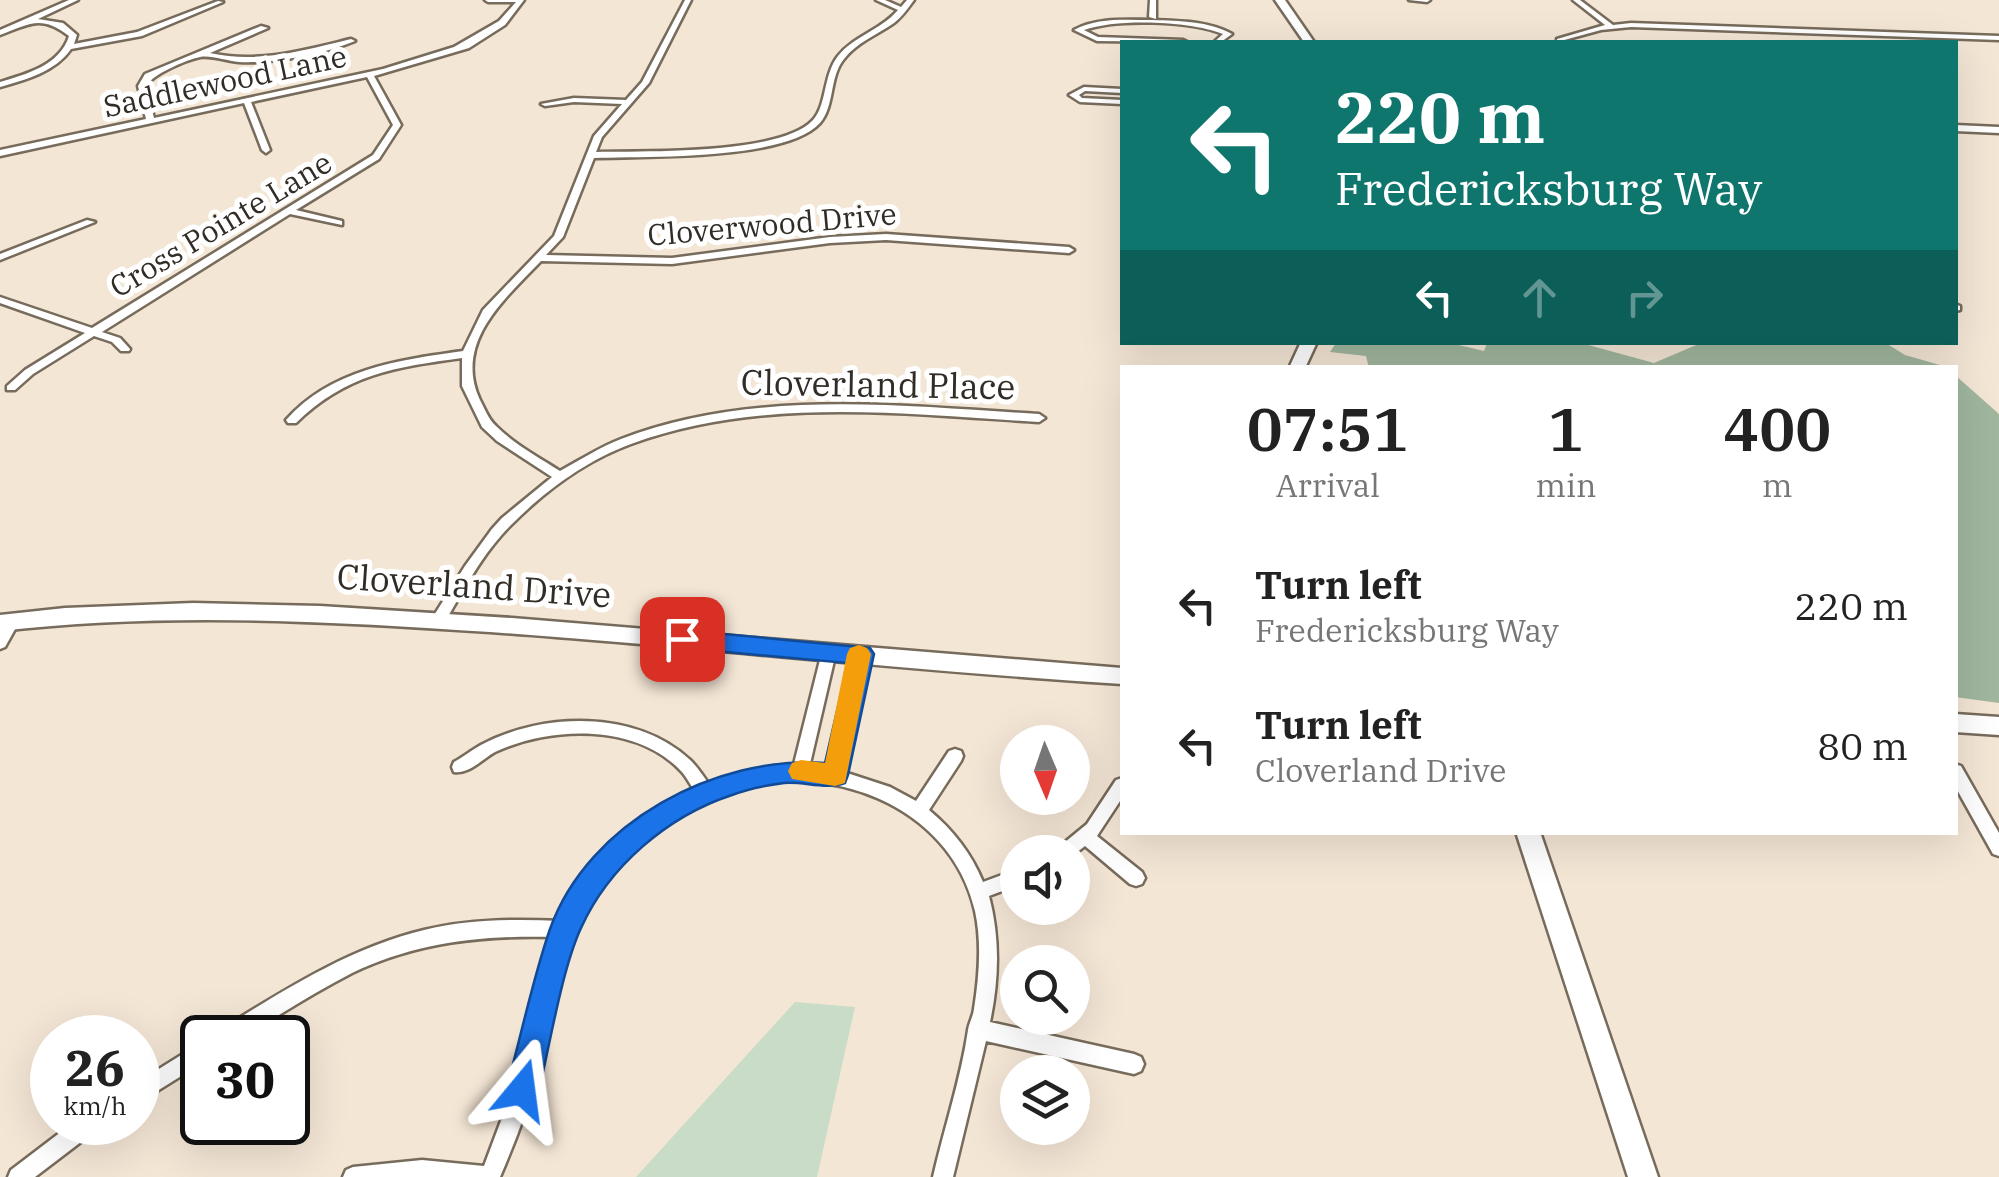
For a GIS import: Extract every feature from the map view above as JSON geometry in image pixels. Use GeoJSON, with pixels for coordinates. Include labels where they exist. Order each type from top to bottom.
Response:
{"type":"FeatureCollection","features":[{"type":"Feature","properties":{"kind":"main road"},"geometry":{"type":"LineString","coordinates":[[1280,0],[1308,40]]}},
{"type":"Feature","properties":{"kind":"main road","name":"Cloverland Drive"},"geometry":{"type":"LineString","coordinates":[[6,623],[100,611],[206,608],[438,621],[1120,676]]}},
{"type":"Feature","properties":{"kind":"main road"},"geometry":{"type":"LineString","coordinates":[[1958,722],[1999,726]]}},
{"type":"Feature","properties":{"kind":"main road"},"geometry":{"type":"LineString","coordinates":[[1529,835],[1643,1177]]}},
{"type":"Feature","properties":{"kind":"street"},"geometry":{"type":"LineString","coordinates":[[0,33],[75,0]]}},
{"type":"Feature","properties":{"kind":"street"},"geometry":{"type":"LineString","coordinates":[[488,0],[521,0]]}},
{"type":"Feature","properties":{"kind":"street","name":"Saddlewood Lane"},"geometry":{"type":"LineString","coordinates":[[0,153],[370,75],[480,38],[502,23],[521,0]]}},
{"type":"Feature","properties":{"kind":"street"},"geometry":{"type":"LineString","coordinates":[[560,476],[486,424],[468,386],[467,354],[487,312],[540,258],[566,223],[600,131],[652,73],[688,0]]}},
{"type":"Feature","properties":{"kind":"street"},"geometry":{"type":"LineString","coordinates":[[879,0],[901,9]]}},
{"type":"Feature","properties":{"kind":"street"},"geometry":{"type":"LineString","coordinates":[[590,155],[739,148],[796,135],[818,118],[828,79],[839,58],[893,21],[910,0]]}},
{"type":"Feature","properties":{"kind":"street"},"geometry":{"type":"LineString","coordinates":[[1153,0],[1153,17]]}},
{"type":"Feature","properties":{"kind":"street"},"geometry":{"type":"LineString","coordinates":[[1412,0],[1428,0]]}},
{"type":"Feature","properties":{"kind":"street"},"geometry":{"type":"LineString","coordinates":[[1576,0],[1610,26]]}},
{"type":"Feature","properties":{"kind":"street"},"geometry":{"type":"LineString","coordinates":[[0,85],[45,67],[70,47],[138,34],[220,2]]}},
{"type":"Feature","properties":{"kind":"street"},"geometry":{"type":"LineString","coordinates":[[1138,23],[1153,17],[1167,24]]}},
{"type":"Feature","properties":{"kind":"street"},"geometry":{"type":"LineString","coordinates":[[32,20],[67,28],[73,37],[70,47]]}},
{"type":"Feature","properties":{"kind":"street"},"geometry":{"type":"LineString","coordinates":[[1120,40],[1090,38],[1078,30],[1093,22],[1211,26],[1226,32],[1227,38],[1222,40]]}},
{"type":"Feature","properties":{"kind":"street"},"geometry":{"type":"LineString","coordinates":[[1563,40],[1610,26],[1999,38]]}},
{"type":"Feature","properties":{"kind":"street"},"geometry":{"type":"LineString","coordinates":[[151,121],[144,80],[159,69],[264,28]]}},
{"type":"Feature","properties":{"kind":"street"},"geometry":{"type":"LineString","coordinates":[[1741,28],[1751,40]]}},
{"type":"Feature","properties":{"kind":"street"},"geometry":{"type":"LineString","coordinates":[[201,52],[224,59],[265,60],[351,41]]}},
{"type":"Feature","properties":{"kind":"street","name":"Cross Pointe Lane"},"geometry":{"type":"LineString","coordinates":[[11,388],[28,372],[365,166],[394,135],[395,117],[370,75]]}},
{"type":"Feature","properties":{"kind":"street"},"geometry":{"type":"LineString","coordinates":[[1120,90],[1084,89],[1073,95],[1080,100],[1120,102]]}},
{"type":"Feature","properties":{"kind":"street"},"geometry":{"type":"LineString","coordinates":[[545,104],[582,100],[628,102]]}},
{"type":"Feature","properties":{"kind":"street"},"geometry":{"type":"LineString","coordinates":[[247,101],[266,150]]}},
{"type":"Feature","properties":{"kind":"street"},"geometry":{"type":"LineString","coordinates":[[1958,128],[1999,130]]}},
{"type":"Feature","properties":{"kind":"street"},"geometry":{"type":"LineString","coordinates":[[292,212],[339,223]]}},
{"type":"Feature","properties":{"kind":"street"},"geometry":{"type":"LineString","coordinates":[[0,256],[90,222]]}},
{"type":"Feature","properties":{"kind":"street","name":"Cloverwood Drive"},"geometry":{"type":"LineString","coordinates":[[540,258],[672,261],[830,240],[886,237],[1069,250]]}},
{"type":"Feature","properties":{"kind":"street"},"geometry":{"type":"LineString","coordinates":[[0,300],[116,340],[125,349]]}},
{"type":"Feature","properties":{"kind":"street"},"geometry":{"type":"LineString","coordinates":[[292,420],[319,394],[353,378],[404,363],[467,354]]}},
{"type":"Feature","properties":{"kind":"street","name":"Cloverland Place"},"geometry":{"type":"LineString","coordinates":[[438,621],[494,536],[560,476],[651,431],[729,412],[812,408],[1039,418]]}},
{"type":"Feature","properties":{"kind":"street"},"geometry":{"type":"LineString","coordinates":[[0,642],[6,623]]}},
{"type":"Feature","properties":{"kind":"street"},"geometry":{"type":"LineString","coordinates":[[818,773],[829,652]]}},
{"type":"Feature","properties":{"kind":"street"},"geometry":{"type":"LineString","coordinates":[[818,773],[862,654]]}},
{"type":"Feature","properties":{"kind":"street"},"geometry":{"type":"LineString","coordinates":[[460,767],[485,748],[514,738],[547,731],[595,729],[626,734],[662,748],[689,766],[706,792]]}},
{"type":"Feature","properties":{"kind":"street"},"geometry":{"type":"LineString","coordinates":[[919,811],[955,756]]}},
{"type":"Feature","properties":{"kind":"street"},"geometry":{"type":"LineString","coordinates":[[353,1177],[422,1170],[489,1177],[527,1076],[565,929],[584,892],[625,844],[651,822],[706,792],[750,778],[818,773],[897,798],[919,811],[952,844],[979,892],[989,950],[977,1029],[943,1177]]}},
{"type":"Feature","properties":{"kind":"street"},"geometry":{"type":"LineString","coordinates":[[1958,776],[1999,849]]}},
{"type":"Feature","properties":{"kind":"street"},"geometry":{"type":"LineString","coordinates":[[1087,835],[1120,787]]}},
{"type":"Feature","properties":{"kind":"street"},"geometry":{"type":"LineString","coordinates":[[1090,839],[1136,878]]}},
{"type":"Feature","properties":{"kind":"street"},"geometry":{"type":"LineString","coordinates":[[979,892],[1000,884]]}},
{"type":"Feature","properties":{"kind":"street"},"geometry":{"type":"LineString","coordinates":[[262,1015],[326,975],[394,944],[465,929],[565,929]]}},
{"type":"Feature","properties":{"kind":"street"},"geometry":{"type":"LineString","coordinates":[[977,1029],[1134,1064]]}},
{"type":"Feature","properties":{"kind":"street"},"geometry":{"type":"LineString","coordinates":[[18,1177],[50,1145]]}},
{"type":"Feature","properties":{"kind":"green space"},"geometry":{"type":"Polygon","coordinates":[[[1335,345],[1458,345],[1484,351],[1486,345],[1588,345],[1654,363],[1696,345],[1889,345],[1905,355],[1940,365],[1368,365],[1366,356],[1330,352],[1335,345]]]}},
{"type":"Feature","properties":{"kind":"green space"},"geometry":{"type":"Polygon","coordinates":[[[1958,378],[1999,414],[1999,703],[1958,697],[1958,378]]]}},
{"type":"Feature","properties":{"kind":"green space"},"geometry":{"type":"Polygon","coordinates":[[[795,1002],[855,1007],[817,1177],[636,1177],[795,1002]]]}},
{"type":"Feature","properties":{"kind":"slow traffic"},"geometry":{"type":"LineString","coordinates":[[801,771],[835,775],[859,654]]}},
{"type":"Feature","properties":{"kind":"route"},"geometry":{"type":"LineString","coordinates":[[522,1090],[565,929],[584,892],[625,844],[671,810],[728,784],[786,772],[835,775],[862,654],[682,639]]}}]}
